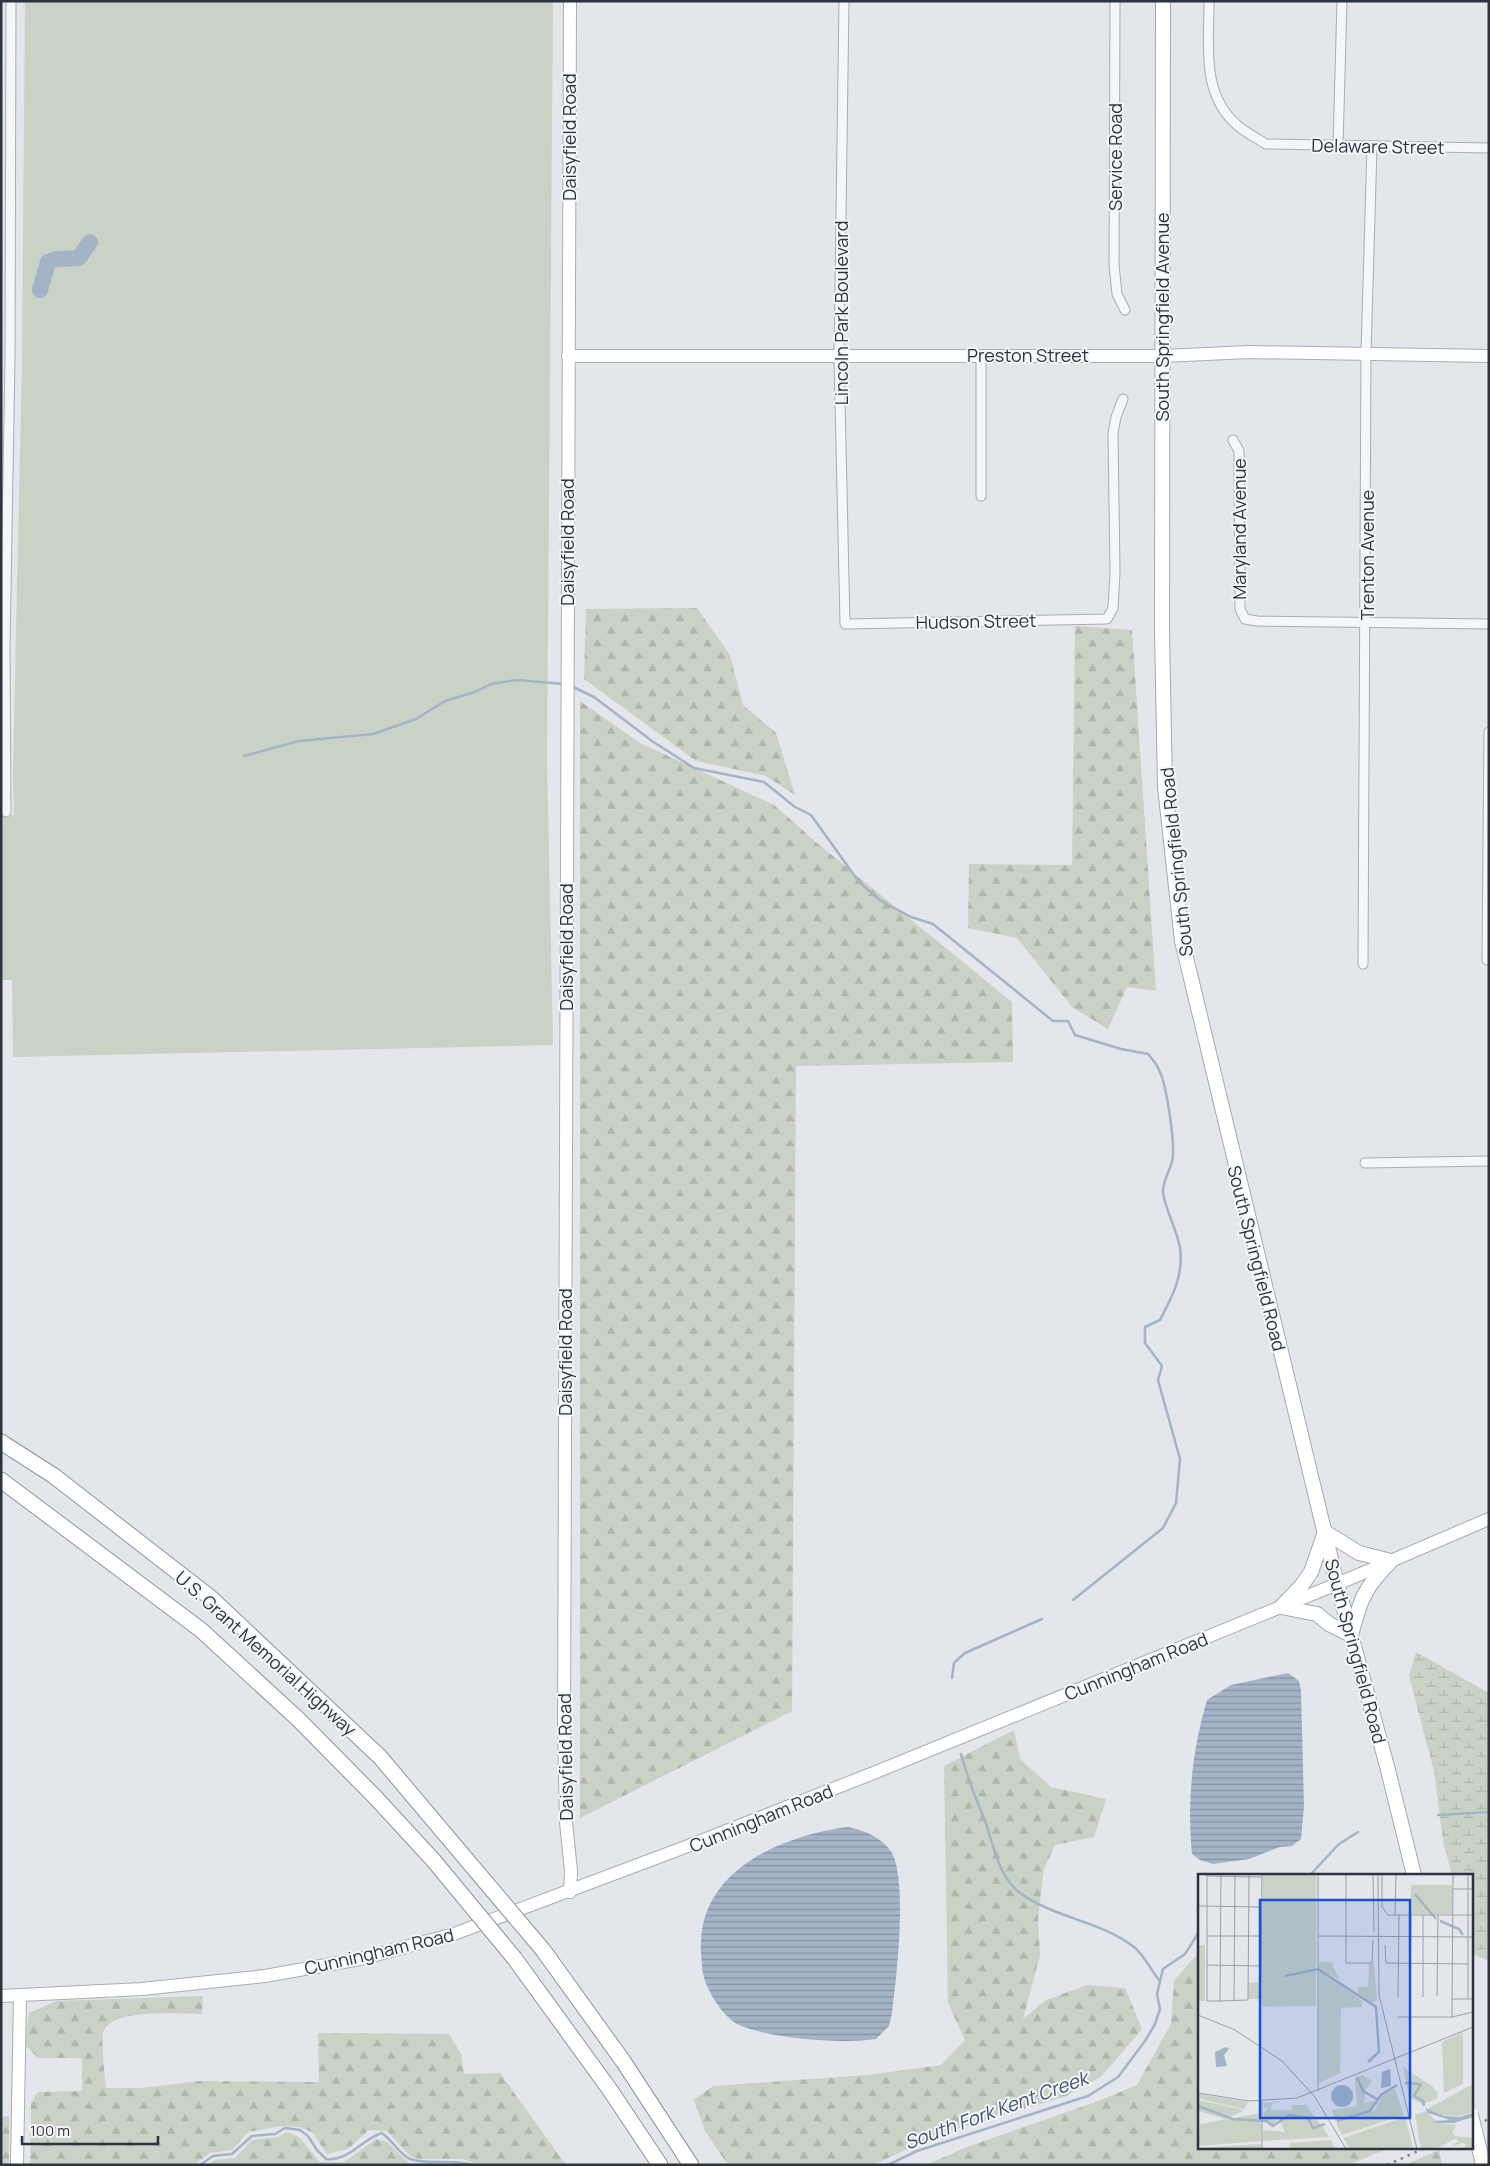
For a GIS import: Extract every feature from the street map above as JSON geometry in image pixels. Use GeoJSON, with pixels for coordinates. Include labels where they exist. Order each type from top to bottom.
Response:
{"type":"FeatureCollection","features":[{"type":"Feature","properties":{"kind":"highway","name":"U.S. Grant Memorial Highway"},"geometry":{"type":"LineString","coordinates":[[1,1442],[54,1476],[211,1598],[380,1757],[543,1950],[623,2061],[691,2165]]}},
{"type":"Feature","properties":{"kind":"highway","name":"U.S. Grant Memorial Highway"},"geometry":{"type":"LineString","coordinates":[[1,1480],[201,1630],[304,1726],[376,1798],[434,1861],[515,1959],[610,2090],[660,2165]]}},
{"type":"Feature","properties":{"kind":"main road","name":"South Springfield Avenue"},"geometry":{"type":"LineString","coordinates":[[1162,632],[1163,356],[1161,192],[1163,1]]}},
{"type":"Feature","properties":{"kind":"main road","name":"South Springfield Road"},"geometry":{"type":"LineString","coordinates":[[1162,632],[1165,787],[1182,941],[1324,1532],[1387,1766],[1414,1874]]}},
{"type":"Feature","properties":{"kind":"main road"},"geometry":{"type":"LineString","coordinates":[[1324,1532],[1359,1553],[1391,1560],[1371,1582],[1361,1601],[1351,1635],[1329,1624],[1317,1614],[1281,1607],[1302,1585],[1311,1572],[1324,1532]]}},
{"type":"Feature","properties":{"kind":"main road"},"geometry":{"type":"LineString","coordinates":[[1472,2119],[1483,2164]]}},
{"type":"Feature","properties":{"kind":"street"},"geometry":{"type":"LineString","coordinates":[[6,812],[3,648],[6,358],[6,63],[11,1]]}},
{"type":"Feature","properties":{"kind":"street","name":"Daisyfield Road"},"geometry":{"type":"LineString","coordinates":[[570,1],[564,1724],[566,1822],[571,1871],[570,1892]]}},
{"type":"Feature","properties":{"kind":"street","name":"Lincoln Park Boulevard"},"geometry":{"type":"LineString","coordinates":[[844,1],[839,357],[846,624]]}},
{"type":"Feature","properties":{"kind":"street","name":"Service Road"},"geometry":{"type":"LineString","coordinates":[[1115,1],[1114,265],[1117,294],[1125,310]]}},
{"type":"Feature","properties":{"kind":"street","name":"Delaware Street"},"geometry":{"type":"LineString","coordinates":[[1209,1],[1208,63],[1214,97],[1237,125],[1266,144],[1489,148]]}},
{"type":"Feature","properties":{"kind":"street"},"geometry":{"type":"LineString","coordinates":[[1338,146],[1342,1]]}},
{"type":"Feature","properties":{"kind":"street","name":"Trenton Avenue"},"geometry":{"type":"LineString","coordinates":[[1363,964],[1367,623],[1366,354],[1372,146]]}},
{"type":"Feature","properties":{"kind":"street","name":"Preston Street"},"geometry":{"type":"LineString","coordinates":[[568,356],[1163,356],[1249,352],[1489,356]]}},
{"type":"Feature","properties":{"kind":"street"},"geometry":{"type":"LineString","coordinates":[[981,355],[981,496]]}},
{"type":"Feature","properties":{"kind":"street","name":"Hudson Street"},"geometry":{"type":"LineString","coordinates":[[846,624],[1106,619],[1113,608],[1114,433],[1116,417],[1122,399]]}},
{"type":"Feature","properties":{"kind":"street","name":"Maryland Avenue"},"geometry":{"type":"LineString","coordinates":[[1233,440],[1239,451],[1240,609],[1245,619],[1257,621],[1367,623]]}},
{"type":"Feature","properties":{"kind":"street"},"geometry":{"type":"LineString","coordinates":[[1367,623],[1489,624]]}},
{"type":"Feature","properties":{"kind":"street"},"geometry":{"type":"LineString","coordinates":[[1487,960],[1489,732]]}},
{"type":"Feature","properties":{"kind":"street"},"geometry":{"type":"LineString","coordinates":[[1365,1163],[1489,1161]]}},
{"type":"Feature","properties":{"kind":"street","name":"Cunningham Road"},"geometry":{"type":"LineString","coordinates":[[1,1996],[20,1997],[142,1989],[265,1976],[360,1959],[454,1934],[570,1892],[876,1772],[1338,1584],[1489,1519]]}},
{"type":"Feature","properties":{"kind":"street"},"geometry":{"type":"LineString","coordinates":[[17,2165],[20,1997]]}},
{"type":"Feature","properties":{"kind":"green space"},"geometry":{"type":"Polygon","coordinates":[[[25,1],[553,1],[547,758],[553,1045],[13,1057],[12,980],[1,980],[1,816],[14,815],[13,770],[22,360],[25,1]]]}},
{"type":"Feature","properties":{"kind":"green space"},"geometry":{"type":"Polygon","coordinates":[[[697,608],[730,655],[743,705],[776,733],[795,795],[766,776],[696,761],[584,679],[586,609],[697,608]]]}},
{"type":"Feature","properties":{"kind":"green space"},"geometry":{"type":"Polygon","coordinates":[[[1075,626],[1132,630],[1156,991],[1127,987],[1108,1029],[1072,1007],[1017,938],[968,928],[969,864],[1072,865],[1075,626]]]}},
{"type":"Feature","properties":{"kind":"green space"},"geometry":{"type":"Polygon","coordinates":[[[580,701],[640,743],[774,805],[817,843],[1012,1002],[1013,1062],[796,1066],[792,1711],[580,1818],[580,701]]]}},
{"type":"Feature","properties":{"kind":"green space"},"geometry":{"type":"Polygon","coordinates":[[[1416,1652],[1489,1693],[1489,1961],[1472,1954],[1472,1874],[1452,1874],[1443,1841],[1434,1771],[1409,1676],[1416,1652]]]}},
{"type":"Feature","properties":{"kind":"green space"},"geometry":{"type":"Polygon","coordinates":[[[1014,1730],[1020,1759],[1051,1787],[1106,1799],[1094,1837],[1055,1845],[1044,1869],[1038,1919],[1040,1955],[1023,2019],[1046,2000],[1087,1985],[1125,1988],[1142,2029],[1101,2077],[1064,2097],[946,2132],[872,2165],[728,2165],[705,2131],[694,2100],[713,2086],[868,2075],[941,2065],[965,2040],[948,2003],[944,1766],[1014,1730]]]}},
{"type":"Feature","properties":{"kind":"green space"},"geometry":{"type":"Polygon","coordinates":[[[1198,1953],[1198,2148],[1390,2148],[1348,2165],[926,2165],[967,2147],[1101,2100],[1137,2085],[1171,2024],[1174,1981],[1198,1953]]]}},
{"type":"Feature","properties":{"kind":"green space"},"geometry":{"type":"Polygon","coordinates":[[[203,1996],[202,2014],[147,2014],[118,2019],[108,2025],[103,2033],[106,2088],[142,2088],[199,2081],[319,2082],[318,2033],[449,2034],[461,2054],[464,2074],[500,2073],[566,2165],[479,2165],[462,2159],[419,2159],[410,2156],[387,2131],[369,2130],[348,2149],[327,2154],[312,2132],[299,2127],[281,2126],[248,2132],[232,2150],[210,2153],[194,2165],[30,2165],[31,2103],[38,2092],[82,2091],[82,2058],[38,2058],[25,2045],[29,2013],[56,2001],[203,1996]]]}},
{"type":"Feature","properties":{"kind":"green space"},"geometry":{"type":"Polygon","coordinates":[[[9,2116],[9,2165],[1,2165],[1,2117],[9,2116]]]}},
{"type":"Feature","properties":{"kind":"green space"},"geometry":{"type":"Polygon","coordinates":[[[288,2132],[299,2137],[320,2162],[344,2162],[376,2139],[387,2142],[411,2165],[208,2165],[214,2160],[235,2158],[252,2140],[277,2137],[288,2132]]]}},
{"type":"Feature","properties":{"kind":"green space"},"geometry":{"type":"Polygon","coordinates":[[[1439,2150],[1442,2165],[1405,2165],[1439,2150]]]}},
{"type":"Feature","properties":{"kind":"water"},"geometry":{"type":"Polygon","coordinates":[[[1288,1673],[1299,1681],[1301,1691],[1304,1806],[1301,1839],[1292,1846],[1280,1847],[1249,1859],[1213,1864],[1200,1860],[1192,1854],[1190,1815],[1194,1757],[1207,1700],[1231,1685],[1288,1673]]]}},
{"type":"Feature","properties":{"kind":"water"},"geometry":{"type":"Polygon","coordinates":[[[848,1827],[866,1832],[881,1841],[890,1850],[896,1863],[899,1882],[900,1929],[894,1998],[889,2026],[876,2039],[844,2041],[786,2037],[737,2024],[719,2007],[709,1991],[703,1974],[701,1944],[706,1915],[717,1893],[732,1875],[752,1859],[775,1847],[824,1831],[848,1827]]]}},
{"type":"Feature","properties":{"kind":"waterway"},"geometry":{"type":"LineString","coordinates":[[40,290],[48,262],[57,259],[79,258],[90,242]]}},
{"type":"Feature","properties":{"kind":"waterway"},"geometry":{"type":"LineString","coordinates":[[244,756],[299,741],[373,734],[416,719],[445,701],[475,692],[491,684],[517,680],[563,684]]}},
{"type":"Feature","properties":{"kind":"waterway"},"geometry":{"type":"LineString","coordinates":[[571,686],[594,697],[652,741],[694,768],[764,782],[795,807],[811,815],[859,882],[881,901],[911,917],[933,924],[1053,1021],[1068,1021],[1075,1035],[1121,1049],[1148,1054],[1157,1066],[1162,1077],[1167,1099],[1173,1148],[1172,1161],[1163,1193],[1166,1207],[1179,1241],[1181,1258],[1179,1277],[1173,1294],[1160,1320],[1145,1327],[1145,1343],[1162,1366],[1158,1380],[1180,1459],[1176,1503],[1163,1528],[1073,1600]]}},
{"type":"Feature","properties":{"kind":"waterway"},"geometry":{"type":"LineString","coordinates":[[952,1678],[954,1663],[965,1653],[1042,1619]]}},
{"type":"Feature","properties":{"kind":"waterway"},"geometry":{"type":"LineString","coordinates":[[961,1754],[1001,1869],[1013,1886],[1033,1901],[1121,1938],[1138,1950],[1159,1980]]}},
{"type":"Feature","properties":{"kind":"waterway","name":"South Fork Kent Creek"},"geometry":{"type":"LineString","coordinates":[[1438,1815],[1489,1812]]}},
{"type":"Feature","properties":{"kind":"waterway","name":"South Fork Kent Creek"},"geometry":{"type":"LineString","coordinates":[[1311,1874],[1339,1844],[1358,1832]]}},
{"type":"Feature","properties":{"kind":"waterway","name":"South Fork Kent Creek"},"geometry":{"type":"LineString","coordinates":[[888,2165],[917,2151],[1088,2096],[1118,2077],[1145,2041],[1155,2024],[1160,2009],[1157,1994],[1163,1969],[1185,1954],[1198,1934]]}},
{"type":"Feature","properties":{"kind":"waterway","name":"South Fork Kent Creek"},"geometry":{"type":"LineString","coordinates":[[200,2165],[213,2156],[232,2154],[252,2136],[275,2134],[285,2128],[300,2130],[308,2136],[317,2150],[326,2159],[334,2159],[348,2154],[382,2133],[410,2159],[425,2162],[457,2162],[472,2165]]}},
{"type":"Feature","properties":{"kind":"railway"},"geometry":{"type":"LineString","coordinates":[[1472,2127],[1489,2119]]}},
{"type":"Feature","properties":{"kind":"railway"},"geometry":{"type":"LineString","coordinates":[[1387,2165],[1425,2148]]}}]}
